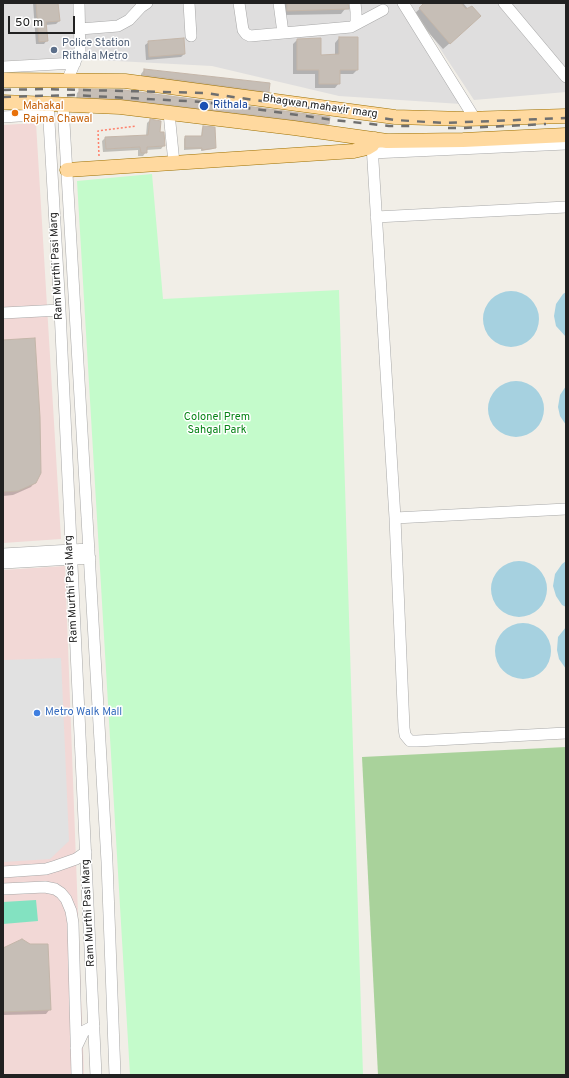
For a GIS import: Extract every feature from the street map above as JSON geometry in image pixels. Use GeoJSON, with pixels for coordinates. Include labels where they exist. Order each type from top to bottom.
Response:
{"type":"FeatureCollection","features":[{"type":"Feature","properties":{"kind":"main road","name":"Bhagwan mahavir marg"},"geometry":{"type":"LineString","coordinates":[[3,80],[125,81],[395,117],[475,119],[566,116]]}},
{"type":"Feature","properties":{"kind":"main road"},"geometry":{"type":"LineString","coordinates":[[3,102],[49,109],[64,104],[169,113],[294,128],[373,146]]}},
{"type":"Feature","properties":{"kind":"main road"},"geometry":{"type":"LineString","coordinates":[[67,170],[354,151],[387,141],[463,140],[566,135]]}},
{"type":"Feature","properties":{"kind":"street"},"geometry":{"type":"LineString","coordinates":[[67,80],[80,50],[79,3]]}},
{"type":"Feature","properties":{"kind":"street"},"geometry":{"type":"LineString","coordinates":[[80,29],[118,26],[129,20],[147,3]]}},
{"type":"Feature","properties":{"kind":"street"},"geometry":{"type":"LineString","coordinates":[[189,3],[191,36]]}},
{"type":"Feature","properties":{"kind":"street"},"geometry":{"type":"LineString","coordinates":[[239,3],[243,30],[250,36],[351,26],[383,10]]}},
{"type":"Feature","properties":{"kind":"street"},"geometry":{"type":"LineString","coordinates":[[279,3],[283,33]]}},
{"type":"Feature","properties":{"kind":"street"},"geometry":{"type":"LineString","coordinates":[[355,3],[356,24]]}},
{"type":"Feature","properties":{"kind":"street"},"geometry":{"type":"LineString","coordinates":[[403,3],[475,119]]}},
{"type":"Feature","properties":{"kind":"street"},"geometry":{"type":"LineString","coordinates":[[504,3],[566,77]]}},
{"type":"Feature","properties":{"kind":"street"},"geometry":{"type":"LineString","coordinates":[[3,67],[74,63]]}},
{"type":"Feature","properties":{"kind":"street","name":"Ram Murthi Pasi Marg"},"geometry":{"type":"LineString","coordinates":[[64,104],[107,862],[115,1075]]}},
{"type":"Feature","properties":{"kind":"street"},"geometry":{"type":"LineString","coordinates":[[3,117],[49,109]]}},
{"type":"Feature","properties":{"kind":"street","name":"Ram Murthi Pasi Marg"},"geometry":{"type":"LineString","coordinates":[[49,109],[60,310],[96,1075]]}},
{"type":"Feature","properties":{"kind":"street"},"geometry":{"type":"LineString","coordinates":[[169,113],[174,163]]}},
{"type":"Feature","properties":{"kind":"street"},"geometry":{"type":"LineString","coordinates":[[566,144],[373,146],[395,518],[404,728],[406,735],[410,741],[417,741],[566,732]]}},
{"type":"Feature","properties":{"kind":"street"},"geometry":{"type":"LineString","coordinates":[[376,217],[566,207]]}},
{"type":"Feature","properties":{"kind":"street"},"geometry":{"type":"LineString","coordinates":[[3,313],[60,310]]}},
{"type":"Feature","properties":{"kind":"street"},"geometry":{"type":"LineString","coordinates":[[395,518],[566,509]]}},
{"type":"Feature","properties":{"kind":"street"},"geometry":{"type":"LineString","coordinates":[[3,554],[89,554]]}},
{"type":"Feature","properties":{"kind":"street"},"geometry":{"type":"LineString","coordinates":[[3,563],[71,554]]}},
{"type":"Feature","properties":{"kind":"street"},"geometry":{"type":"LineString","coordinates":[[3,872],[46,869],[76,859],[86,852]]}},
{"type":"Feature","properties":{"kind":"street"},"geometry":{"type":"LineString","coordinates":[[3,889],[55,889],[66,899],[71,911],[75,978],[75,1050],[77,1075]]}},
{"type":"Feature","properties":{"kind":"street"},"geometry":{"type":"LineString","coordinates":[[75,978],[84,1002],[93,1008]]}},
{"type":"Feature","properties":{"kind":"street"},"geometry":{"type":"LineString","coordinates":[[75,1050],[84,1031],[94,1026]]}},
{"type":"Feature","properties":{"kind":"path"},"geometry":{"type":"LineString","coordinates":[[100,168],[98,131],[136,126]]}},
{"type":"Feature","properties":{"kind":"shaded area"},"geometry":{"type":"Polygon","coordinates":[[[3,3],[398,3],[461,104],[339,96],[212,66],[59,58],[3,61],[3,3]]]}},
{"type":"Feature","properties":{"kind":"shaded area"},"geometry":{"type":"Polygon","coordinates":[[[410,3],[566,3],[566,92],[474,100],[410,3]]]}},
{"type":"Feature","properties":{"kind":"shaded area"},"geometry":{"type":"Polygon","coordinates":[[[36,123],[61,539],[3,543],[3,125],[36,123]]]}},
{"type":"Feature","properties":{"kind":"shaded area","name":"Metro Walk Mall"},"geometry":{"type":"Polygon","coordinates":[[[65,566],[84,1075],[3,1075],[3,570],[65,566]]]}},
{"type":"Feature","properties":{"kind":"shaded area"},"geometry":{"type":"Polygon","coordinates":[[[61,658],[69,841],[50,859],[3,862],[3,660],[61,658]]]}},
{"type":"Feature","properties":{"kind":"green space","name":"Colonel Prem Sahgal Park"},"geometry":{"type":"Polygon","coordinates":[[[152,174],[163,299],[339,290],[363,1075],[130,1075],[77,181],[152,174]]]}},
{"type":"Feature","properties":{"kind":"green space"},"geometry":{"type":"Polygon","coordinates":[[[566,747],[566,1075],[378,1075],[362,757],[566,747]]]}},
{"type":"Feature","properties":{"kind":"green space"},"geometry":{"type":"Polygon","coordinates":[[[36,900],[38,921],[3,924],[3,902],[36,900]]]}},
{"type":"Feature","properties":{"kind":"water"},"geometry":{"type":"Polygon","coordinates":[[[511,291],[522,293],[531,299],[537,308],[539,319],[537,330],[531,339],[522,345],[511,347],[500,345],[491,339],[485,330],[483,319],[485,308],[491,299],[500,293],[511,291]]]}},
{"type":"Feature","properties":{"kind":"water"},"geometry":{"type":"Polygon","coordinates":[[[566,292],[566,337],[556,326],[554,316],[556,304],[566,292]]]}},
{"type":"Feature","properties":{"kind":"water"},"geometry":{"type":"Polygon","coordinates":[[[516,381],[527,383],[536,389],[542,398],[544,409],[542,420],[536,429],[527,435],[516,437],[505,435],[496,429],[490,420],[488,409],[490,398],[496,389],[505,383],[516,381]]]}},
{"type":"Feature","properties":{"kind":"water"},"geometry":{"type":"Polygon","coordinates":[[[566,386],[566,425],[560,416],[558,407],[560,395],[566,386]]]}},
{"type":"Feature","properties":{"kind":"water"},"geometry":{"type":"Polygon","coordinates":[[[519,561],[530,563],[539,569],[545,578],[547,589],[545,600],[539,609],[530,615],[519,617],[508,615],[499,609],[493,600],[491,589],[493,578],[499,569],[508,563],[519,561]]]}},
{"type":"Feature","properties":{"kind":"water"},"geometry":{"type":"Polygon","coordinates":[[[566,561],[566,607],[562,605],[556,596],[553,586],[555,574],[566,561]]]}},
{"type":"Feature","properties":{"kind":"water"},"geometry":{"type":"Polygon","coordinates":[[[523,623],[534,625],[543,631],[549,640],[551,651],[549,662],[543,671],[534,677],[523,679],[512,677],[503,671],[497,662],[495,651],[497,640],[503,631],[512,625],[523,623]]]}},
{"type":"Feature","properties":{"kind":"water"},"geometry":{"type":"Polygon","coordinates":[[[566,627],[566,669],[559,659],[557,650],[558,637],[566,627]]]}},
{"type":"Feature","properties":{"kind":"building"},"geometry":{"type":"Polygon","coordinates":[[[36,3],[58,3],[60,21],[46,22],[48,41],[39,42],[36,3]]]}},
{"type":"Feature","properties":{"kind":"building"},"geometry":{"type":"Polygon","coordinates":[[[287,3],[348,3],[349,9],[287,11],[287,3]]]}},
{"type":"Feature","properties":{"kind":"building"},"geometry":{"type":"Polygon","coordinates":[[[424,3],[461,3],[466,9],[472,6],[481,16],[450,44],[419,8],[424,3]]]}},
{"type":"Feature","properties":{"kind":"building"},"geometry":{"type":"Polygon","coordinates":[[[339,37],[358,37],[358,70],[340,70],[340,84],[319,84],[319,70],[297,70],[297,39],[321,38],[321,55],[339,54],[339,37]]]}},
{"type":"Feature","properties":{"kind":"building"},"geometry":{"type":"Polygon","coordinates":[[[184,38],[185,54],[149,57],[148,41],[184,38]]]}},
{"type":"Feature","properties":{"kind":"building"},"geometry":{"type":"Polygon","coordinates":[[[144,69],[270,83],[269,92],[144,75],[144,69]]]}},
{"type":"Feature","properties":{"kind":"building"},"geometry":{"type":"Polygon","coordinates":[[[79,89],[124,90],[330,117],[329,124],[121,99],[79,97],[79,89]]]}},
{"type":"Feature","properties":{"kind":"building"},"geometry":{"type":"Polygon","coordinates":[[[150,119],[161,121],[160,132],[164,132],[165,146],[147,147],[147,153],[141,153],[140,147],[106,149],[105,137],[148,135],[150,119]]]}},
{"type":"Feature","properties":{"kind":"building"},"geometry":{"type":"Polygon","coordinates":[[[203,126],[215,127],[216,148],[202,150],[202,148],[185,148],[185,136],[202,136],[203,126]]]}},
{"type":"Feature","properties":{"kind":"building"},"geometry":{"type":"Polygon","coordinates":[[[35,338],[40,417],[41,473],[36,483],[18,491],[3,492],[3,340],[35,338]]]}},
{"type":"Feature","properties":{"kind":"building"},"geometry":{"type":"Polygon","coordinates":[[[22,939],[30,944],[48,944],[51,1010],[3,1012],[3,948],[22,939]]]}},
{"type":"Feature","properties":{"kind":"railway"},"geometry":{"type":"LineString","coordinates":[[3,90],[43,89],[205,93],[395,120],[443,123],[566,118]]}},
{"type":"Feature","properties":{"kind":"railway"},"geometry":{"type":"LineString","coordinates":[[3,97],[73,95],[204,102],[334,120],[389,126],[416,126]]}},
{"type":"Feature","properties":{"kind":"railway"},"geometry":{"type":"LineString","coordinates":[[448,128],[546,124]]}},
{"type":"Feature","properties":{"kind":"place","name":"Police Station Rithala Metro"},"geometry":{"type":"Point","coordinates":[54,50]}},
{"type":"Feature","properties":{"kind":"place","name":"Rithala"},"geometry":{"type":"Point","coordinates":[204,106]}},
{"type":"Feature","properties":{"kind":"place","name":"Mahakal Rajma Chawal"},"geometry":{"type":"Point","coordinates":[15,113]}},
{"type":"Feature","properties":{"kind":"place","name":"Metro Walk Mall"},"geometry":{"type":"Point","coordinates":[37,713]}}]}
